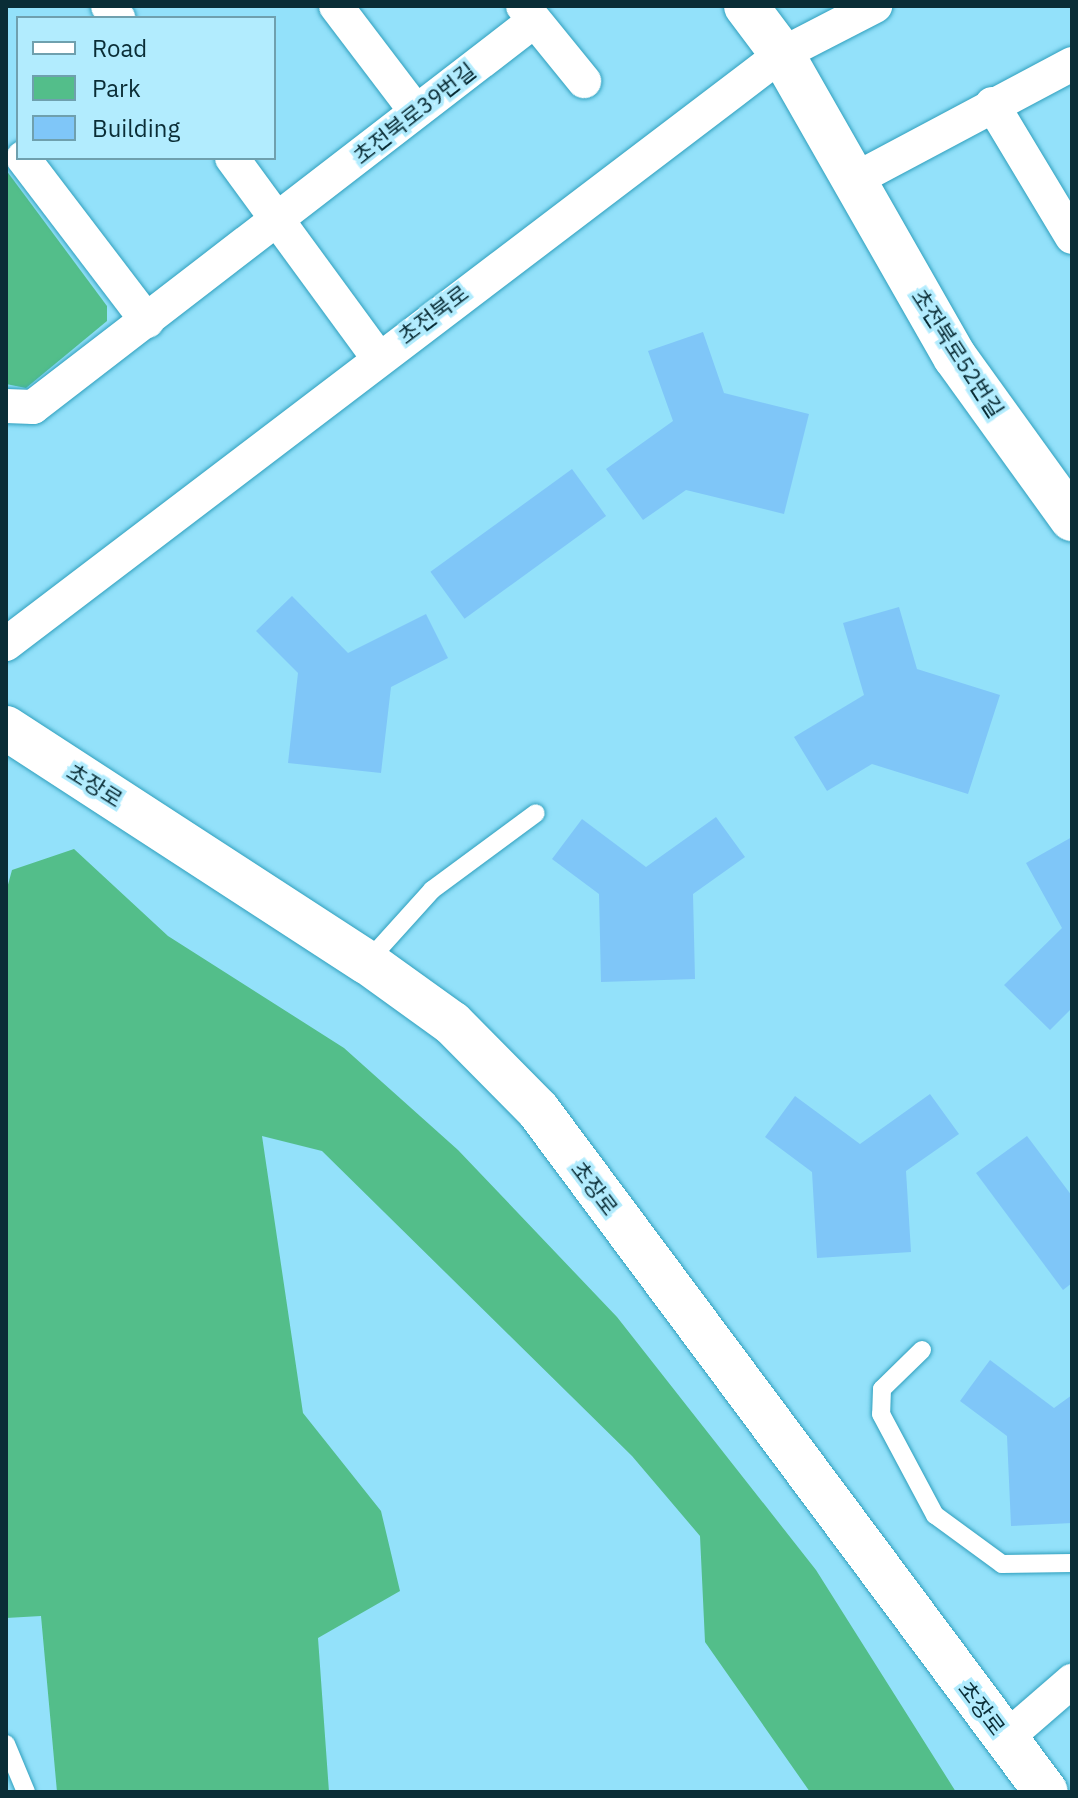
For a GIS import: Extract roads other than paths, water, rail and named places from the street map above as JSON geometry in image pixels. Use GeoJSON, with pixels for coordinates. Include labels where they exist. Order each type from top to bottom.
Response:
{"type":"FeatureCollection","features":[{"type":"Feature","properties":{"kind":"street"},"geometry":{"type":"LineString","coordinates":[[336,6],[415,110]]}},
{"type":"Feature","properties":{"kind":"street","name":"초전북로52번길"},"geometry":{"type":"LineString","coordinates":[[746,6],[782,54],[955,357],[1072,519]]}},
{"type":"Feature","properties":{"kind":"street","name":"초전북로"},"geometry":{"type":"LineString","coordinates":[[6,644],[377,356],[782,54],[875,6]]}},
{"type":"Feature","properties":{"kind":"street"},"geometry":{"type":"LineString","coordinates":[[529,13],[584,81]]}},
{"type":"Feature","properties":{"kind":"street","name":"초전북로39번길"},"geometry":{"type":"LineString","coordinates":[[6,406],[33,407],[282,219],[529,13]]}},
{"type":"Feature","properties":{"kind":"street"},"geometry":{"type":"LineString","coordinates":[[854,180],[1072,64]]}},
{"type":"Feature","properties":{"kind":"street"},"geometry":{"type":"LineString","coordinates":[[992,104],[1072,237]]}},
{"type":"Feature","properties":{"kind":"street"},"geometry":{"type":"LineString","coordinates":[[25,160],[147,321]]}},
{"type":"Feature","properties":{"kind":"street"},"geometry":{"type":"LineString","coordinates":[[234,160],[282,219],[377,356]]}},
{"type":"Feature","properties":{"kind":"street","name":"초장로"},"geometry":{"type":"LineString","coordinates":[[6,728],[367,962],[452,1023],[538,1110],[1046,1792]]}},
{"type":"Feature","properties":{"kind":"street"},"geometry":{"type":"LineString","coordinates":[[1005,1739],[1072,1681]]}},
{"type":"Feature","properties":{"kind":"lane"},"geometry":{"type":"LineString","coordinates":[[367,962],[432,890],[536,813]]}},
{"type":"Feature","properties":{"kind":"lane"},"geometry":{"type":"LineString","coordinates":[[922,1350],[882,1389],[881,1414],[935,1515],[1002,1564],[1072,1563]]}},
{"type":"Feature","properties":{"kind":"lane"},"geometry":{"type":"LineString","coordinates":[[6,1744],[26,1792]]}}]}
